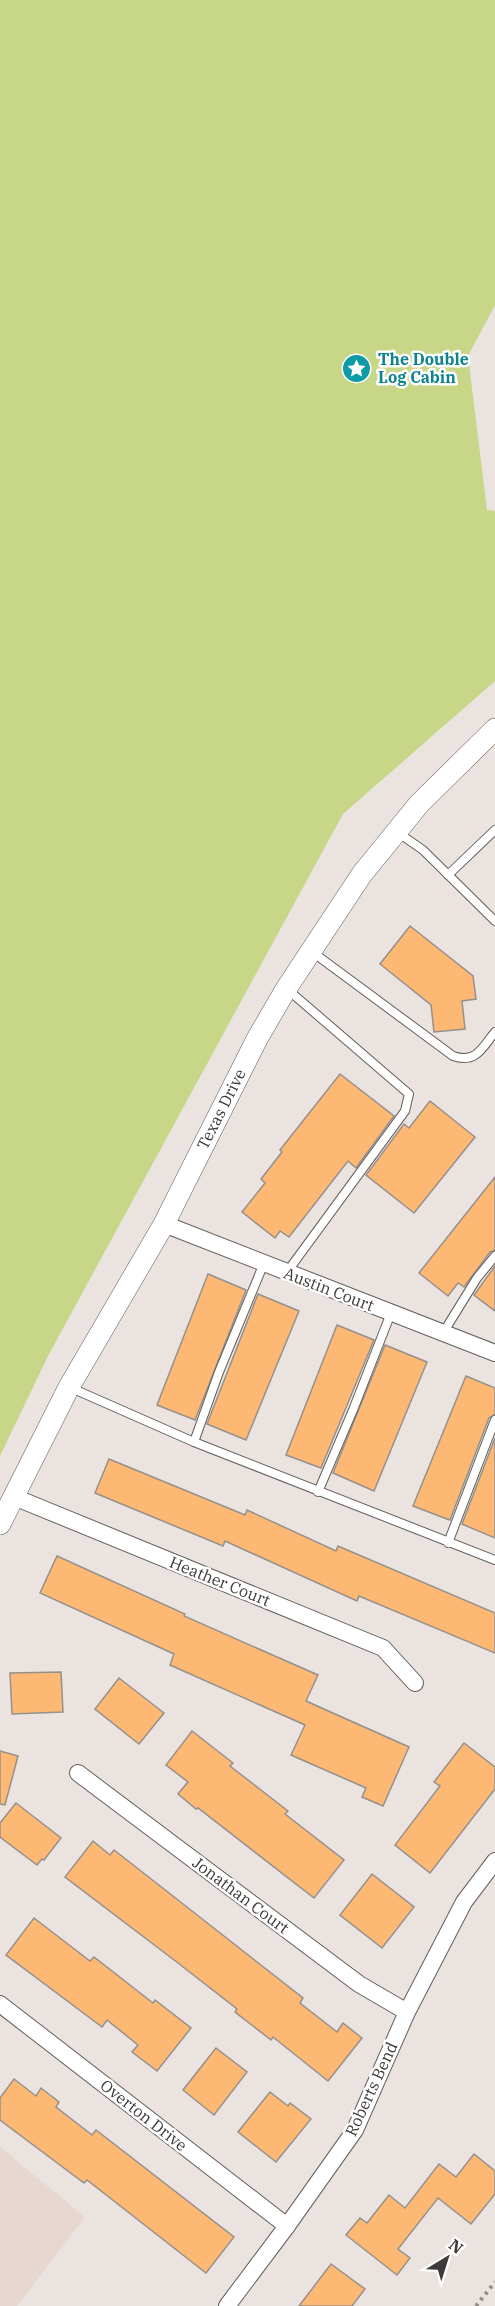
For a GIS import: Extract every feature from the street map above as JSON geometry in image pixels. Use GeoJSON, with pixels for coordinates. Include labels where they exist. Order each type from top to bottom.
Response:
{"type":"FeatureCollection","features":[{"type":"Feature","properties":{"kind":"street","name":"Texas Drive"},"geometry":{"type":"LineString","coordinates":[[0,1524],[69,1387],[164,1224],[257,1039],[286,989],[362,874],[419,804],[495,729]]}},
{"type":"Feature","properties":{"kind":"street","name":"Austin Court"},"geometry":{"type":"LineString","coordinates":[[164,1224],[495,1353]]}},
{"type":"Feature","properties":{"kind":"street","name":"Heather Court"},"geometry":{"type":"LineString","coordinates":[[14,1497],[383,1648],[415,1683]]}},
{"type":"Feature","properties":{"kind":"street","name":"Jonathan Court"},"geometry":{"type":"LineString","coordinates":[[78,1773],[359,1984],[407,2012]]}},
{"type":"Feature","properties":{"kind":"street","name":"Roberts Bend"},"geometry":{"type":"LineString","coordinates":[[227,2306],[355,2130],[407,2012],[464,1902],[495,1860]]}},
{"type":"Feature","properties":{"kind":"street","name":"Overton Drive"},"geometry":{"type":"LineString","coordinates":[[0,2004],[287,2226]]}},
{"type":"Feature","properties":{"kind":"lane"},"geometry":{"type":"LineString","coordinates":[[448,875],[495,830]]}},
{"type":"Feature","properties":{"kind":"lane"},"geometry":{"type":"LineString","coordinates":[[396,832],[423,850],[495,921]]}},
{"type":"Feature","properties":{"kind":"lane"},"geometry":{"type":"LineString","coordinates":[[311,950],[453,1056],[463,1060],[471,1058],[495,1032]]}},
{"type":"Feature","properties":{"kind":"lane"},"geometry":{"type":"LineString","coordinates":[[286,989],[409,1094],[405,1111],[287,1272]]}},
{"type":"Feature","properties":{"kind":"lane"},"geometry":{"type":"LineString","coordinates":[[443,1333],[477,1278],[495,1256]]}},
{"type":"Feature","properties":{"kind":"lane"},"geometry":{"type":"LineString","coordinates":[[194,1442],[219,1372],[264,1263]]}},
{"type":"Feature","properties":{"kind":"lane"},"geometry":{"type":"LineString","coordinates":[[318,1492],[391,1313]]}},
{"type":"Feature","properties":{"kind":"lane"},"geometry":{"type":"LineString","coordinates":[[69,1387],[194,1442],[495,1560]]}},
{"type":"Feature","properties":{"kind":"lane"},"geometry":{"type":"LineString","coordinates":[[448,1543],[495,1420]]}},
{"type":"Feature","properties":{"kind":"path"},"geometry":{"type":"LineString","coordinates":[[476,2306],[495,2282]]}},
{"type":"Feature","properties":{"kind":"shaded area"},"geometry":{"type":"Polygon","coordinates":[[[0,2147],[85,2217],[17,2306],[0,2306],[0,2147]]]}},
{"type":"Feature","properties":{"kind":"green space"},"geometry":{"type":"Polygon","coordinates":[[[0,0],[495,0],[495,305],[468,356],[487,510],[495,511],[495,681],[343,814],[48,1356],[0,1456],[0,0]]]}},
{"type":"Feature","properties":{"kind":"building"},"geometry":{"type":"Polygon","coordinates":[[[410,926],[473,976],[476,999],[462,1001],[465,1029],[434,1032],[431,1005],[380,964],[410,926]]]}},
{"type":"Feature","properties":{"kind":"building"},"geometry":{"type":"Polygon","coordinates":[[[340,1074],[394,1116],[356,1168],[348,1161],[289,1237],[280,1231],[275,1238],[242,1212],[265,1183],[261,1179],[282,1152],[280,1150],[340,1074]]]}},
{"type":"Feature","properties":{"kind":"building"},"geometry":{"type":"Polygon","coordinates":[[[430,1101],[475,1137],[414,1213],[366,1175],[404,1124],[409,1128],[430,1101]]]}},
{"type":"Feature","properties":{"kind":"building"},"geometry":{"type":"Polygon","coordinates":[[[495,1177],[495,1250],[490,1252],[464,1287],[458,1283],[448,1296],[419,1273],[495,1177]]]}},
{"type":"Feature","properties":{"kind":"building"},"geometry":{"type":"Polygon","coordinates":[[[495,1266],[495,1311],[474,1295],[495,1266]]]}},
{"type":"Feature","properties":{"kind":"building"},"geometry":{"type":"Polygon","coordinates":[[[208,1274],[246,1290],[195,1420],[157,1405],[208,1274]]]}},
{"type":"Feature","properties":{"kind":"building"},"geometry":{"type":"Polygon","coordinates":[[[258,1294],[299,1311],[246,1440],[207,1424],[258,1294]]]}},
{"type":"Feature","properties":{"kind":"building"},"geometry":{"type":"Polygon","coordinates":[[[337,1325],[374,1340],[321,1468],[286,1455],[337,1325]]]}},
{"type":"Feature","properties":{"kind":"building"},"geometry":{"type":"Polygon","coordinates":[[[385,1345],[427,1362],[374,1491],[333,1473],[385,1345]]]}},
{"type":"Feature","properties":{"kind":"building"},"geometry":{"type":"Polygon","coordinates":[[[466,1376],[495,1388],[495,1414],[489,1418],[450,1520],[413,1506],[466,1376]]]}},
{"type":"Feature","properties":{"kind":"building"},"geometry":{"type":"Polygon","coordinates":[[[495,1438],[495,1538],[462,1524],[495,1438]]]}},
{"type":"Feature","properties":{"kind":"building"},"geometry":{"type":"Polygon","coordinates":[[[109,1459],[245,1515],[247,1510],[336,1551],[338,1546],[495,1613],[495,1653],[359,1596],[357,1601],[225,1541],[223,1546],[95,1493],[109,1459]]]}},
{"type":"Feature","properties":{"kind":"building"},"geometry":{"type":"Polygon","coordinates":[[[57,1556],[185,1614],[184,1616],[318,1675],[306,1701],[409,1747],[383,1806],[362,1797],[366,1788],[291,1755],[305,1725],[170,1665],[174,1654],[40,1593],[57,1556]]]}},
{"type":"Feature","properties":{"kind":"building"},"geometry":{"type":"Polygon","coordinates":[[[61,1672],[63,1712],[12,1714],[10,1673],[61,1672]]]}},
{"type":"Feature","properties":{"kind":"building"},"geometry":{"type":"Polygon","coordinates":[[[119,1678],[164,1713],[139,1744],[95,1709],[119,1678]]]}},
{"type":"Feature","properties":{"kind":"building"},"geometry":{"type":"Polygon","coordinates":[[[192,1731],[233,1763],[230,1766],[288,1811],[285,1814],[344,1860],[314,1898],[178,1794],[188,1782],[166,1765],[192,1731]]]}},
{"type":"Feature","properties":{"kind":"building"},"geometry":{"type":"Polygon","coordinates":[[[464,1743],[495,1767],[495,1789],[430,1873],[395,1845],[440,1786],[434,1782],[464,1743]]]}},
{"type":"Feature","properties":{"kind":"building"},"geometry":{"type":"Polygon","coordinates":[[[0,1751],[18,1756],[5,1805],[0,1804],[0,1751]]]}},
{"type":"Feature","properties":{"kind":"building"},"geometry":{"type":"Polygon","coordinates":[[[16,1803],[61,1838],[44,1860],[42,1859],[37,1865],[0,1837],[0,1823],[16,1803]]]}},
{"type":"Feature","properties":{"kind":"building"},"geometry":{"type":"Polygon","coordinates":[[[93,1841],[110,1855],[114,1850],[132,1864],[303,1998],[300,2003],[337,2032],[343,2023],[362,2038],[328,2081],[273,2037],[271,2040],[235,2012],[237,2009],[65,1877],[93,1841]]]}},
{"type":"Feature","properties":{"kind":"building"},"geometry":{"type":"Polygon","coordinates":[[[372,1874],[414,1907],[382,1948],[340,1915],[372,1874]]]}},
{"type":"Feature","properties":{"kind":"building"},"geometry":{"type":"Polygon","coordinates":[[[34,1918],[90,1961],[94,1957],[153,2003],[155,2000],[191,2028],[157,2071],[132,2052],[138,2045],[107,2020],[102,2027],[6,1955],[34,1918]]]}},
{"type":"Feature","properties":{"kind":"building"},"geometry":{"type":"Polygon","coordinates":[[[216,2048],[247,2072],[214,2115],[183,2090],[216,2048]]]}},
{"type":"Feature","properties":{"kind":"building"},"geometry":{"type":"Polygon","coordinates":[[[14,2079],[36,2096],[41,2088],[59,2102],[56,2107],[92,2135],[96,2130],[234,2237],[206,2273],[87,2180],[84,2183],[0,2120],[0,2098],[14,2079]]]}},
{"type":"Feature","properties":{"kind":"building"},"geometry":{"type":"Polygon","coordinates":[[[270,2092],[288,2106],[290,2103],[311,2119],[276,2162],[238,2132],[270,2092]]]}},
{"type":"Feature","properties":{"kind":"building"},"geometry":{"type":"Polygon","coordinates":[[[474,2154],[495,2171],[495,2194],[471,2224],[438,2198],[398,2249],[410,2258],[397,2275],[346,2235],[360,2218],[367,2223],[389,2195],[405,2208],[439,2164],[456,2177],[474,2154]]]}},
{"type":"Feature","properties":{"kind":"building"},"geometry":{"type":"Polygon","coordinates":[[[331,2264],[365,2289],[352,2306],[299,2306],[331,2264]]]}},
{"type":"Feature","properties":{"kind":"place","name":"The Double Log Cabin"},"geometry":{"type":"Point","coordinates":[357,368]}}]}
